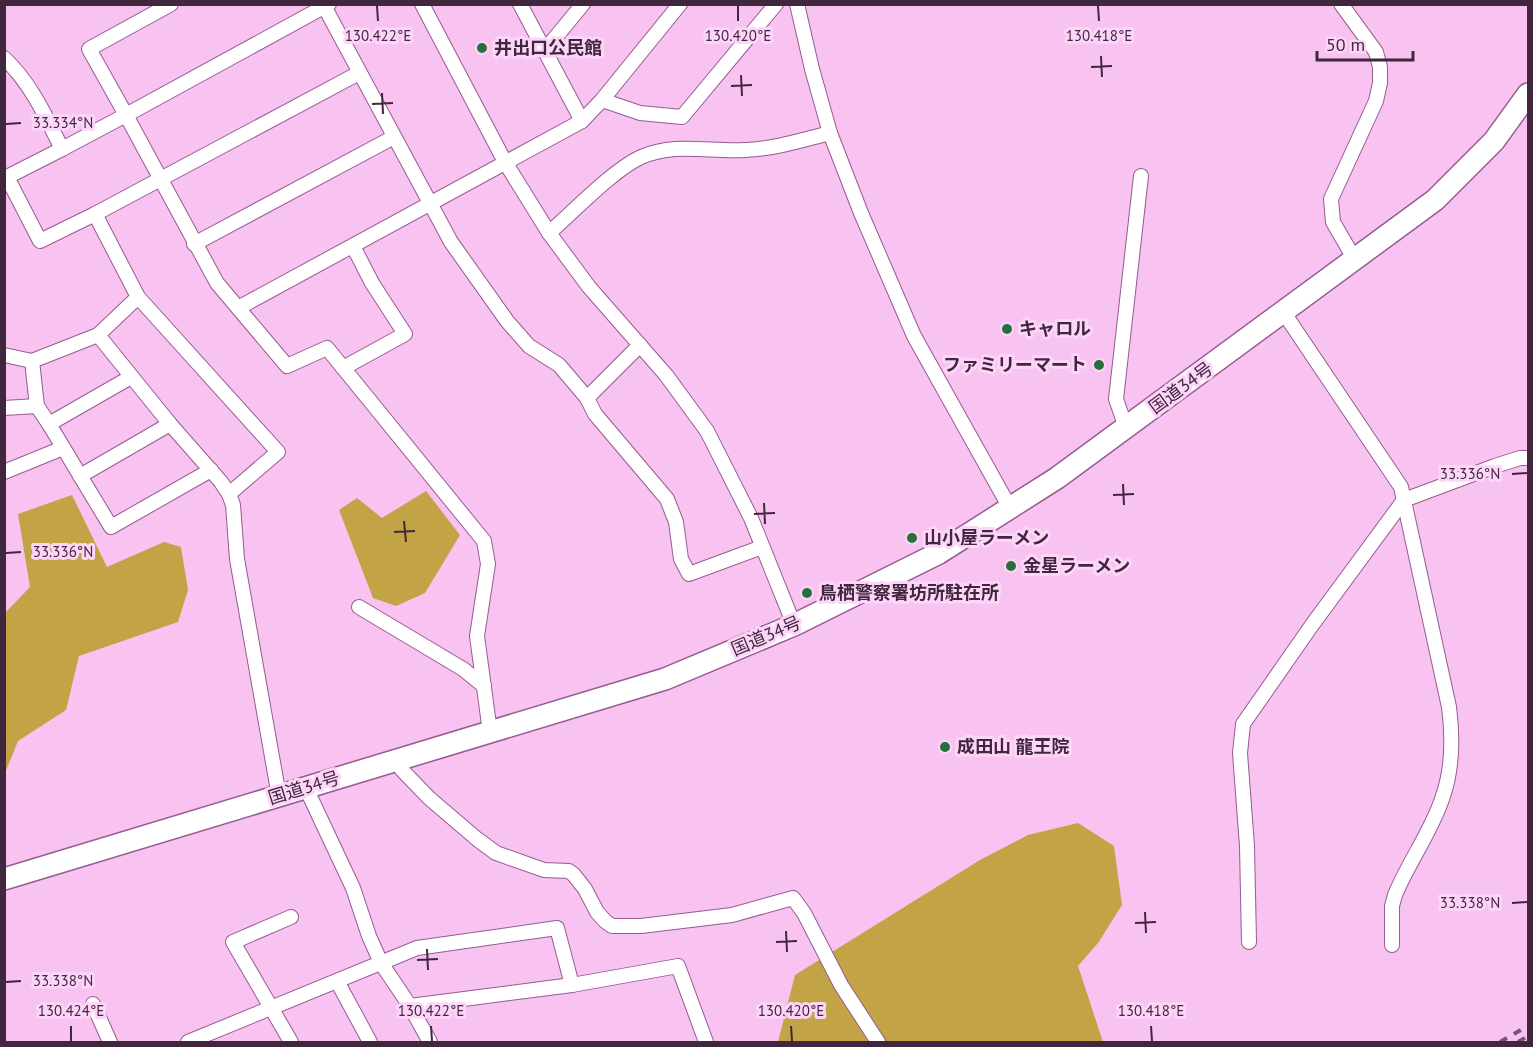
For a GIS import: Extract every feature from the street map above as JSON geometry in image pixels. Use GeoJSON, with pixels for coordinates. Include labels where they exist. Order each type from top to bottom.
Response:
{"type":"FeatureCollection","features":[{"type":"Feature","properties":{"kind":"highway","name":"国道34号"},"geometry":{"type":"LineString","coordinates":[[4,879],[665,679],[794,625],[939,553],[1057,478],[1435,200],[1494,141],[1528,94]]}},
{"type":"Feature","properties":{"kind":"street"},"geometry":{"type":"LineString","coordinates":[[171,4],[89,49],[217,283],[287,366],[327,348],[484,542],[488,564],[477,636],[490,732]]}},
{"type":"Feature","properties":{"kind":"street"},"geometry":{"type":"LineString","coordinates":[[422,4],[505,162],[549,233],[589,287],[666,375],[707,431],[751,519],[794,625]]}},
{"type":"Feature","properties":{"kind":"street"},"geometry":{"type":"LineString","coordinates":[[520,4],[582,121]]}},
{"type":"Feature","properties":{"kind":"street"},"geometry":{"type":"LineString","coordinates":[[545,50],[583,4]]}},
{"type":"Feature","properties":{"kind":"street"},"geometry":{"type":"LineString","coordinates":[[238,308],[582,121],[602,100],[680,4]]}},
{"type":"Feature","properties":{"kind":"street"},"geometry":{"type":"LineString","coordinates":[[602,100],[640,113],[682,117],[776,4]]}},
{"type":"Feature","properties":{"kind":"street"},"geometry":{"type":"LineString","coordinates":[[797,4],[830,133],[861,213],[914,336],[1010,508]]}},
{"type":"Feature","properties":{"kind":"street"},"geometry":{"type":"LineString","coordinates":[[1341,4],[1376,52],[1380,67],[1380,83],[1376,101],[1331,199],[1333,222],[1355,260]]}},
{"type":"Feature","properties":{"kind":"street"},"geometry":{"type":"LineString","coordinates":[[359,72],[40,241],[6,176],[126,115],[325,5],[457,251],[507,321],[528,346],[559,365],[587,398],[595,414],[667,499],[676,522],[681,559],[689,574],[762,547]]}},
{"type":"Feature","properties":{"kind":"street"},"geometry":{"type":"LineString","coordinates":[[4,58],[21,76],[62,149]]}},
{"type":"Feature","properties":{"kind":"street"},"geometry":{"type":"LineString","coordinates":[[549,233],[618,172],[639,158],[664,149],[694,147],[744,150],[778,146],[830,133]]}},
{"type":"Feature","properties":{"kind":"street"},"geometry":{"type":"LineString","coordinates":[[194,244],[394,137]]}},
{"type":"Feature","properties":{"kind":"street"},"geometry":{"type":"LineString","coordinates":[[1126,428],[1116,399],[1141,176]]}},
{"type":"Feature","properties":{"kind":"street"},"geometry":{"type":"LineString","coordinates":[[94,214],[138,297],[278,452],[229,494]]}},
{"type":"Feature","properties":{"kind":"street"},"geometry":{"type":"LineString","coordinates":[[343,368],[405,334],[372,283],[352,246]]}},
{"type":"Feature","properties":{"kind":"street"},"geometry":{"type":"LineString","coordinates":[[4,355],[32,361],[98,334],[138,297]]}},
{"type":"Feature","properties":{"kind":"street"},"geometry":{"type":"LineString","coordinates":[[1284,313],[1394,475],[1404,500],[1449,707],[1453,735],[1442,799],[1401,880],[1392,906],[1392,945]]}},
{"type":"Feature","properties":{"kind":"street"},"geometry":{"type":"LineString","coordinates":[[98,334],[229,494],[233,505],[237,559],[280,795]]}},
{"type":"Feature","properties":{"kind":"street"},"geometry":{"type":"LineString","coordinates":[[587,398],[640,345]]}},
{"type":"Feature","properties":{"kind":"street"},"geometry":{"type":"LineString","coordinates":[[32,361],[37,406],[111,527],[211,470]]}},
{"type":"Feature","properties":{"kind":"street"},"geometry":{"type":"LineString","coordinates":[[49,424],[131,377]]}},
{"type":"Feature","properties":{"kind":"street"},"geometry":{"type":"LineString","coordinates":[[4,408],[37,406]]}},
{"type":"Feature","properties":{"kind":"street"},"geometry":{"type":"LineString","coordinates":[[80,476],[170,424]]}},
{"type":"Feature","properties":{"kind":"street"},"geometry":{"type":"LineString","coordinates":[[4,472],[63,448]]}},
{"type":"Feature","properties":{"kind":"street"},"geometry":{"type":"LineString","coordinates":[[1249,942],[1247,846],[1240,753],[1243,724],[1404,500],[1495,466],[1528,458]]}},
{"type":"Feature","properties":{"kind":"street"},"geometry":{"type":"LineString","coordinates":[[359,607],[463,669],[484,686]]}},
{"type":"Feature","properties":{"kind":"street"},"geometry":{"type":"LineString","coordinates":[[399,759],[402,770],[429,798],[496,853],[544,870],[569,871],[585,889],[597,912],[612,926],[641,926],[732,915],[793,898],[804,913],[841,986],[878,1042]]}},
{"type":"Feature","properties":{"kind":"street"},"geometry":{"type":"LineString","coordinates":[[306,788],[353,888],[381,963],[410,1006],[430,1042]]}},
{"type":"Feature","properties":{"kind":"street"},"geometry":{"type":"LineString","coordinates":[[286,1041],[233,942],[291,917]]}},
{"type":"Feature","properties":{"kind":"street"},"geometry":{"type":"LineString","coordinates":[[188,1042],[417,948],[557,928],[572,985]]}},
{"type":"Feature","properties":{"kind":"street"},"geometry":{"type":"LineString","coordinates":[[410,1006],[572,985],[678,966],[706,1042]]}},
{"type":"Feature","properties":{"kind":"street"},"geometry":{"type":"LineString","coordinates":[[337,981],[370,1042]]}},
{"type":"Feature","properties":{"kind":"street"},"geometry":{"type":"LineString","coordinates":[[93,1004],[110,1042]]}},
{"type":"Feature","properties":{"kind":"shaded area"},"geometry":{"type":"Polygon","coordinates":[[[426,491],[460,535],[425,593],[396,606],[373,598],[339,510],[357,498],[382,518],[426,491]]]}},
{"type":"Feature","properties":{"kind":"shaded area"},"geometry":{"type":"Polygon","coordinates":[[[72,495],[107,567],[164,542],[181,547],[188,590],[178,622],[79,656],[66,710],[18,741],[5,773],[5,613],[30,587],[18,514],[72,495]]]}},
{"type":"Feature","properties":{"kind":"shaded area"},"geometry":{"type":"Polygon","coordinates":[[[1078,823],[1114,846],[1122,905],[1098,943],[1078,966],[1103,1042],[778,1042],[795,975],[980,860],[1028,835],[1078,823]]]}},
{"type":"Feature","properties":{"kind":"railway"},"geometry":{"type":"LineString","coordinates":[[1500,1042],[1528,1026]]}},
{"type":"Feature","properties":{"kind":"railway"},"geometry":{"type":"LineString","coordinates":[[1518,1042],[1528,1036]]}},
{"type":"Feature","properties":{"kind":"place","name":"井出口公民館"},"geometry":{"type":"Point","coordinates":[482,48]}},
{"type":"Feature","properties":{"kind":"place","name":"キャロル"},"geometry":{"type":"Point","coordinates":[1007,329]}},
{"type":"Feature","properties":{"kind":"place","name":"ファミリーマート"},"geometry":{"type":"Point","coordinates":[1099,365]}},
{"type":"Feature","properties":{"kind":"place","name":"山小屋ラーメン"},"geometry":{"type":"Point","coordinates":[912,538]}},
{"type":"Feature","properties":{"kind":"place","name":"金星ラーメン"},"geometry":{"type":"Point","coordinates":[1011,566]}},
{"type":"Feature","properties":{"kind":"place","name":"鳥栖警察署坊所駐在所"},"geometry":{"type":"Point","coordinates":[807,593]}},
{"type":"Feature","properties":{"kind":"place","name":"成田山 龍王院"},"geometry":{"type":"Point","coordinates":[945,747]}}]}
